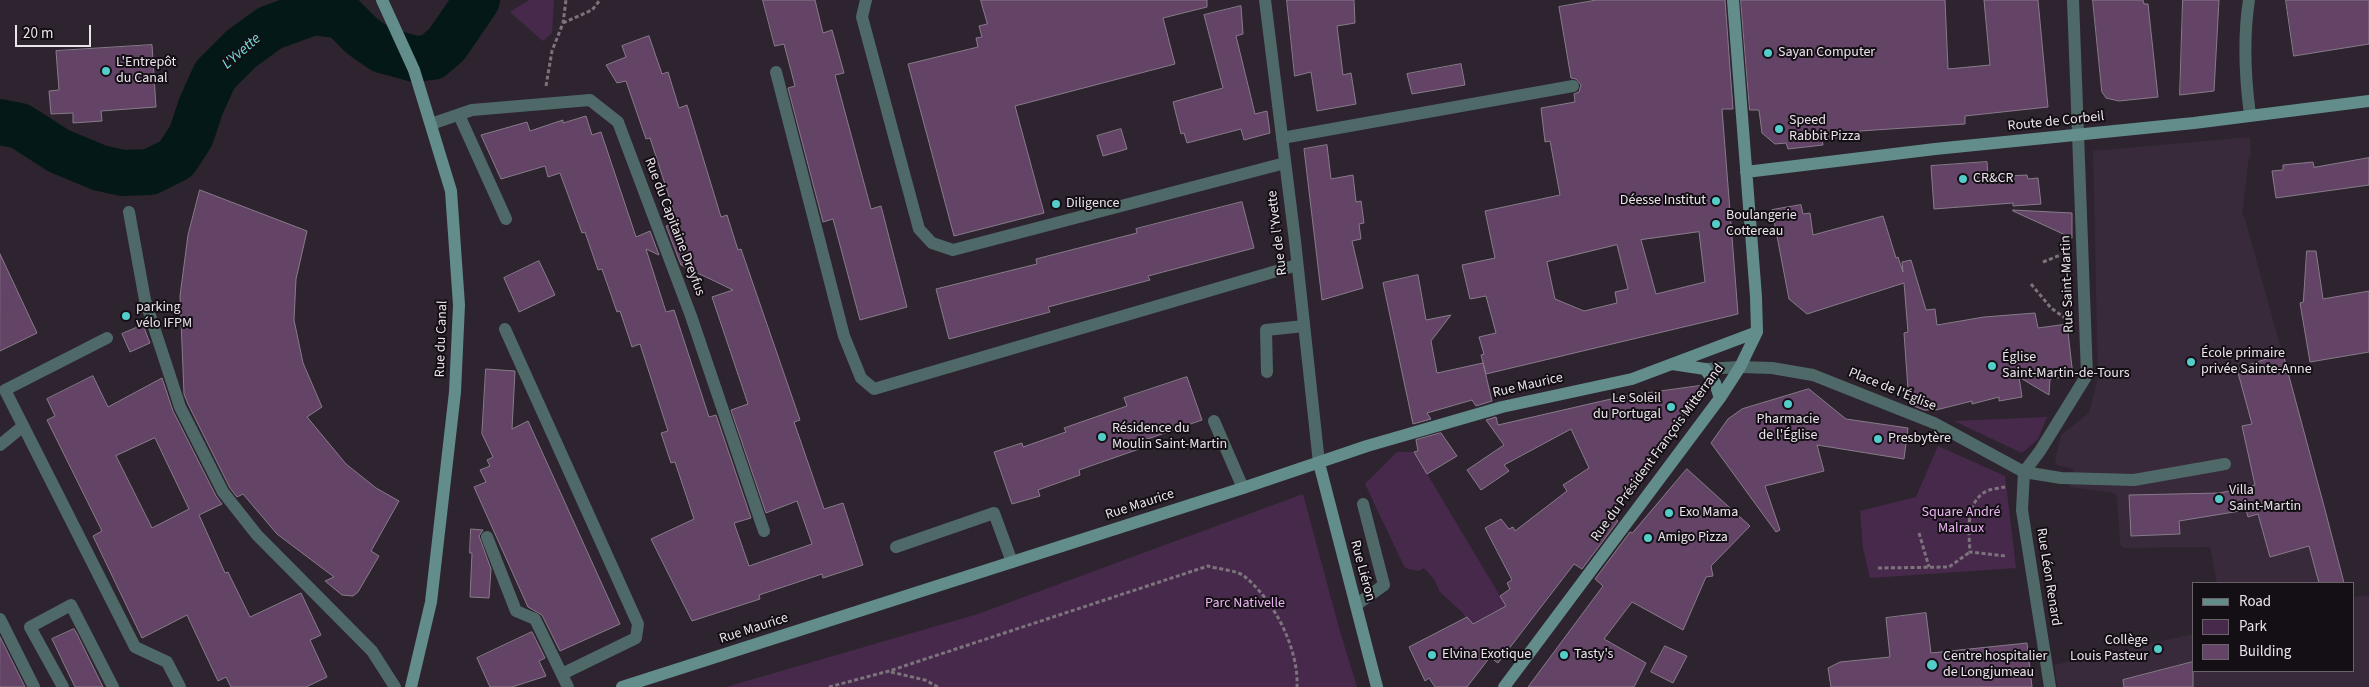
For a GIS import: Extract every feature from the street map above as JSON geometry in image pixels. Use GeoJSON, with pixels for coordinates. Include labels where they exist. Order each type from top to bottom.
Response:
{"type":"FeatureCollection","features":[{"type":"Feature","properties":{"kind":"main road","name":"Rue du Canal"},"geometry":{"type":"LineString","coordinates":[[382,0],[414,70],[451,191],[459,305],[455,392],[431,602],[411,687]]}},
{"type":"Feature","properties":{"kind":"main road","name":"Rue du Président François Mitterrand"},"geometry":{"type":"LineString","coordinates":[[1504,687],[1720,398],[1740,367],[1757,332],[1734,0]]}},
{"type":"Feature","properties":{"kind":"main road","name":"Route de Corbeil"},"geometry":{"type":"LineString","coordinates":[[1746,172],[1935,149],[2078,136],[2369,101]]}},
{"type":"Feature","properties":{"kind":"main road","name":"Rue Maurice"},"geometry":{"type":"LineString","coordinates":[[622,687],[1243,488],[1367,446],[1502,407],[1632,379],[1757,332]]}},
{"type":"Feature","properties":{"kind":"main road","name":"Rue Maurice"},"geometry":{"type":"LineString","coordinates":[[1670,364],[1705,369]]}},
{"type":"Feature","properties":{"kind":"main road"},"geometry":{"type":"LineString","coordinates":[[1705,369],[1715,383],[1720,398]]}},
{"type":"Feature","properties":{"kind":"main road","name":"Rue Liéron"},"geometry":{"type":"LineString","coordinates":[[1319,463],[1377,687]]}},
{"type":"Feature","properties":{"kind":"street"},"geometry":{"type":"LineString","coordinates":[[866,0],[862,16],[914,211],[919,229],[932,243],[953,250],[1285,163]]}},
{"type":"Feature","properties":{"kind":"street","name":"Rue de l'Yvette"},"geometry":{"type":"LineString","coordinates":[[1265,0],[1319,463]]}},
{"type":"Feature","properties":{"kind":"street","name":"Rue Saint-Martin"},"geometry":{"type":"LineString","coordinates":[[2023,477],[2087,375],[2073,0]]}},
{"type":"Feature","properties":{"kind":"street"},"geometry":{"type":"LineString","coordinates":[[2249,0],[2245,24],[2246,92],[2250,115]]}},
{"type":"Feature","properties":{"kind":"street"},"geometry":{"type":"LineString","coordinates":[[776,72],[844,336],[861,378],[874,389],[1297,265]]}},
{"type":"Feature","properties":{"kind":"street"},"geometry":{"type":"LineString","coordinates":[[1282,138],[1573,86]]}},
{"type":"Feature","properties":{"kind":"street","name":"Rue du Capitaine Dreyfus"},"geometry":{"type":"LineString","coordinates":[[430,124],[472,110],[590,100],[618,122],[691,316],[764,531]]}},
{"type":"Feature","properties":{"kind":"street"},"geometry":{"type":"LineString","coordinates":[[459,115],[506,219]]}},
{"type":"Feature","properties":{"kind":"street"},"geometry":{"type":"LineString","coordinates":[[130,212],[145,300],[168,373],[180,407],[223,492],[257,535],[372,651],[395,687]]}},
{"type":"Feature","properties":{"kind":"street"},"geometry":{"type":"LineString","coordinates":[[1267,372],[1266,330],[1304,326]]}},
{"type":"Feature","properties":{"kind":"street"},"geometry":{"type":"LineString","coordinates":[[504,329],[638,624],[636,638],[562,674]]}},
{"type":"Feature","properties":{"kind":"street"},"geometry":{"type":"LineString","coordinates":[[107,338],[4,390],[135,647],[167,662],[180,687]]}},
{"type":"Feature","properties":{"kind":"street","name":"Place de l'Église"},"geometry":{"type":"LineString","coordinates":[[1705,369],[1772,368],[1813,375],[1934,423],[2023,477],[2134,480],[2225,464]]}},
{"type":"Feature","properties":{"kind":"street"},"geometry":{"type":"LineString","coordinates":[[1214,421],[1243,488]]}},
{"type":"Feature","properties":{"kind":"street"},"geometry":{"type":"LineString","coordinates":[[0,444],[22,426]]}},
{"type":"Feature","properties":{"kind":"street","name":"Rue Léon Renard"},"geometry":{"type":"LineString","coordinates":[[2023,477],[2022,510],[2050,687]]}},
{"type":"Feature","properties":{"kind":"street"},"geometry":{"type":"LineString","coordinates":[[1356,605],[1384,585],[1362,504]]}},
{"type":"Feature","properties":{"kind":"street"},"geometry":{"type":"LineString","coordinates":[[896,547],[994,512],[1012,562]]}},
{"type":"Feature","properties":{"kind":"street"},"geometry":{"type":"LineString","coordinates":[[487,537],[516,611],[535,619],[568,687]]}},
{"type":"Feature","properties":{"kind":"street"},"geometry":{"type":"LineString","coordinates":[[63,687],[30,627],[71,605],[113,687]]}},
{"type":"Feature","properties":{"kind":"street"},"geometry":{"type":"LineString","coordinates":[[0,619],[34,687]]}},
{"type":"Feature","properties":{"kind":"path"},"geometry":{"type":"LineString","coordinates":[[542,104],[552,52],[563,23],[566,0]]}},
{"type":"Feature","properties":{"kind":"path"},"geometry":{"type":"LineString","coordinates":[[563,23],[592,10],[600,0]]}},
{"type":"Feature","properties":{"kind":"path"},"geometry":{"type":"LineString","coordinates":[[2042,262],[2064,253]]}},
{"type":"Feature","properties":{"kind":"path"},"geometry":{"type":"LineString","coordinates":[[2031,284],[2051,308],[2085,333]]}},
{"type":"Feature","properties":{"kind":"path"},"geometry":{"type":"LineString","coordinates":[[1970,552],[1968,520],[1977,500],[1985,492],[2023,477]]}},
{"type":"Feature","properties":{"kind":"path"},"geometry":{"type":"LineString","coordinates":[[1919,533],[1929,567]]}},
{"type":"Feature","properties":{"kind":"path"},"geometry":{"type":"LineString","coordinates":[[1878,568],[1949,566],[1970,552],[2006,556]]}},
{"type":"Feature","properties":{"kind":"path"},"geometry":{"type":"LineString","coordinates":[[829,687],[889,671],[1208,566],[1243,575],[1278,615],[1298,670],[1297,687]]}},
{"type":"Feature","properties":{"kind":"path"},"geometry":{"type":"LineString","coordinates":[[889,671],[925,680],[938,687]]}},
{"type":"Feature","properties":{"kind":"shaded area","name":"École primaire privée Sainte-Anne"},"geometry":{"type":"Polygon","coordinates":[[[2250,137],[2251,156],[2249,156],[2242,216],[2244,216],[2287,370],[2344,582],[2217,582],[2210,547],[2124,548],[2120,544],[2115,493],[2070,487],[2074,469],[2057,465],[2055,460],[2061,435],[2089,413],[2098,378],[2093,151],[2250,137]]]}},
{"type":"Feature","properties":{"kind":"shaded area","name":"Collège Louis Pasteur"},"geometry":{"type":"Polygon","coordinates":[[[2369,595],[2369,687],[2058,687],[2054,665],[2192,634],[2192,672],[2354,672],[2354,597],[2369,595]]]}},
{"type":"Feature","properties":{"kind":"green space"},"geometry":{"type":"Polygon","coordinates":[[[529,0],[554,0],[552,33],[543,41],[510,12],[529,0]]]}},
{"type":"Feature","properties":{"kind":"green space"},"geometry":{"type":"Polygon","coordinates":[[[2047,417],[2038,439],[2022,453],[1954,421],[2047,417]]]}},
{"type":"Feature","properties":{"kind":"green space","name":"Square André Malraux"},"geometry":{"type":"Polygon","coordinates":[[[1938,446],[2005,476],[2016,568],[1870,578],[1863,548],[1860,511],[1916,497],[1938,446]]]}},
{"type":"Feature","properties":{"kind":"green space"},"geometry":{"type":"Polygon","coordinates":[[[1397,452],[1414,452],[1500,596],[1511,607],[1470,626],[1463,613],[1440,592],[1434,579],[1424,568],[1418,571],[1405,568],[1365,484],[1397,452]]]}},
{"type":"Feature","properties":{"kind":"green space","name":"Parc Nativelle"},"geometry":{"type":"Polygon","coordinates":[[[1303,494],[1357,687],[726,687],[978,614],[1303,494]]]}},
{"type":"Feature","properties":{"kind":"building"},"geometry":{"type":"Polygon","coordinates":[[[763,0],[815,0],[823,33],[832,30],[844,73],[835,75],[871,209],[881,206],[907,307],[860,320],[833,219],[823,222],[788,88],[795,86],[784,44],[775,46],[763,0]]]}},
{"type":"Feature","properties":{"kind":"building"},"geometry":{"type":"Polygon","coordinates":[[[981,0],[1207,0],[1207,7],[1163,18],[1175,64],[1015,106],[1044,213],[954,236],[908,64],[978,47],[976,38],[982,37],[979,26],[987,24],[981,0]]]}},
{"type":"Feature","properties":{"kind":"building"},"geometry":{"type":"Polygon","coordinates":[[[1287,0],[1354,0],[1355,23],[1337,26],[1343,75],[1351,73],[1356,104],[1317,111],[1311,72],[1295,76],[1287,0]]]}},
{"type":"Feature","properties":{"kind":"building"},"geometry":{"type":"Polygon","coordinates":[[[1597,0],[1725,0],[1733,109],[1722,109],[1738,314],[1486,374],[1481,355],[1484,354],[1479,337],[1496,333],[1486,296],[1470,299],[1462,265],[1495,258],[1485,211],[1560,195],[1550,141],[1545,142],[1541,108],[1575,102],[1574,94],[1579,92],[1581,85],[1576,79],[1571,78],[1559,7],[1597,0]],[[1699,232],[1641,240],[1656,294],[1705,282],[1699,232]],[[1617,245],[1547,262],[1555,299],[1584,311],[1617,303],[1615,292],[1628,289],[1617,245]]]}},
{"type":"Feature","properties":{"kind":"building"},"geometry":{"type":"Polygon","coordinates":[[[1741,0],[1945,0],[1948,69],[1990,65],[1984,0],[2038,0],[2048,107],[1965,116],[1965,124],[1860,131],[1860,136],[1822,139],[1823,145],[1788,149],[1786,143],[1775,144],[1762,133],[1759,110],[1750,110],[1741,0]]]}},
{"type":"Feature","properties":{"kind":"building"},"geometry":{"type":"Polygon","coordinates":[[[2093,0],[2143,0],[2144,4],[2148,4],[2158,97],[2119,101],[2106,98],[2102,92],[2093,0]]]}},
{"type":"Feature","properties":{"kind":"building"},"geometry":{"type":"Polygon","coordinates":[[[2183,0],[2219,0],[2214,91],[2180,95],[2183,0]]]}},
{"type":"Feature","properties":{"kind":"building"},"geometry":{"type":"Polygon","coordinates":[[[2286,0],[2369,0],[2369,44],[2294,56],[2286,0]]]}},
{"type":"Feature","properties":{"kind":"building"},"geometry":{"type":"Polygon","coordinates":[[[1241,6],[1243,34],[1236,36],[1255,114],[1267,111],[1270,133],[1244,140],[1241,129],[1187,143],[1184,133],[1181,134],[1173,102],[1223,88],[1204,15],[1241,6]]]}},
{"type":"Feature","properties":{"kind":"building"},"geometry":{"type":"Polygon","coordinates":[[[649,36],[662,74],[668,72],[679,108],[687,105],[721,217],[727,215],[738,250],[741,249],[800,420],[794,422],[824,509],[843,503],[863,565],[823,578],[822,574],[759,595],[760,599],[692,621],[651,539],[694,519],[675,462],[671,463],[661,433],[668,431],[640,344],[632,347],[620,311],[617,312],[602,269],[598,270],[585,232],[582,233],[560,173],[548,177],[545,166],[501,179],[481,135],[527,122],[530,131],[563,120],[563,123],[586,116],[592,135],[601,132],[636,237],[650,231],[659,255],[646,249],[666,312],[674,310],[709,417],[716,415],[751,518],[734,523],[749,566],[812,544],[797,501],[766,513],[731,410],[748,404],[712,297],[733,290],[681,265],[666,226],[677,221],[650,138],[646,139],[626,81],[617,83],[606,65],[626,57],[622,46],[649,36]]]}},
{"type":"Feature","properties":{"kind":"building","name":"L'Entrepôt du Canal"},"geometry":{"type":"Polygon","coordinates":[[[152,45],[156,107],[101,111],[102,121],[73,123],[73,113],[51,114],[49,91],[59,90],[56,51],[152,45]]]}},
{"type":"Feature","properties":{"kind":"building"},"geometry":{"type":"Polygon","coordinates":[[[1461,64],[1465,85],[1412,94],[1407,74],[1461,64]]]}},
{"type":"Feature","properties":{"kind":"building"},"geometry":{"type":"Polygon","coordinates":[[[1121,129],[1127,149],[1103,156],[1097,136],[1121,129]]]}},
{"type":"Feature","properties":{"kind":"building"},"geometry":{"type":"Polygon","coordinates":[[[1327,145],[1331,179],[1353,175],[1356,202],[1361,201],[1364,223],[1359,224],[1361,239],[1352,241],[1363,288],[1322,300],[1304,149],[1327,145]]]}},
{"type":"Feature","properties":{"kind":"building"},"geometry":{"type":"Polygon","coordinates":[[[2369,158],[2369,185],[2276,198],[2272,171],[2283,170],[2283,165],[2313,162],[2314,167],[2369,158]]]}},
{"type":"Feature","properties":{"kind":"building"},"geometry":{"type":"Polygon","coordinates":[[[1987,162],[1988,177],[2027,175],[2028,179],[2038,178],[2041,204],[2013,206],[2013,203],[1934,209],[1931,166],[1987,162]]]}},
{"type":"Feature","properties":{"kind":"building"},"geometry":{"type":"Polygon","coordinates":[[[200,190],[307,231],[296,279],[294,320],[303,363],[322,407],[307,417],[346,464],[376,488],[399,501],[371,551],[379,556],[358,592],[353,596],[342,595],[325,581],[334,577],[277,534],[243,494],[237,497],[230,488],[184,394],[180,296],[188,235],[200,190]]]}},
{"type":"Feature","properties":{"kind":"building"},"geometry":{"type":"Polygon","coordinates":[[[1242,202],[1254,248],[1148,276],[1150,280],[1048,307],[1050,312],[949,339],[936,289],[1037,264],[1036,259],[1137,233],[1136,229],[1242,202]]]}},
{"type":"Feature","properties":{"kind":"building"},"geometry":{"type":"Polygon","coordinates":[[[1801,205],[1803,214],[1810,213],[1813,235],[1883,216],[1896,258],[1898,257],[1903,272],[1902,262],[1911,260],[1926,310],[1935,309],[1937,325],[1984,317],[2035,313],[2038,328],[2067,324],[2073,376],[2050,379],[2049,395],[2019,377],[2022,397],[1999,401],[1999,397],[1972,404],[1972,401],[1936,410],[1924,410],[1909,404],[1904,333],[1908,332],[1904,283],[1807,314],[1789,299],[1772,210],[1801,205]]]}},
{"type":"Feature","properties":{"kind":"building"},"geometry":{"type":"Polygon","coordinates":[[[2013,211],[2072,213],[2072,238],[2013,211]]]}},
{"type":"Feature","properties":{"kind":"building"},"geometry":{"type":"Polygon","coordinates":[[[2307,251],[2316,251],[2323,299],[2369,291],[2369,352],[2310,362],[2300,303],[2303,302],[2307,251]]]}},
{"type":"Feature","properties":{"kind":"building"},"geometry":{"type":"Polygon","coordinates":[[[0,254],[37,333],[0,351],[0,254]]]}},
{"type":"Feature","properties":{"kind":"building"},"geometry":{"type":"Polygon","coordinates":[[[539,261],[555,295],[519,312],[504,278],[539,261]]]}},
{"type":"Feature","properties":{"kind":"building"},"geometry":{"type":"Polygon","coordinates":[[[1418,275],[1426,320],[1451,315],[1431,341],[1437,373],[1483,363],[1492,401],[1476,406],[1472,400],[1427,413],[1431,419],[1413,424],[1383,283],[1418,275]]]}},
{"type":"Feature","properties":{"kind":"building"},"geometry":{"type":"Polygon","coordinates":[[[143,325],[150,343],[130,352],[122,334],[143,325]]]}},
{"type":"Feature","properties":{"kind":"building"},"geometry":{"type":"Polygon","coordinates":[[[2283,354],[2344,582],[2319,582],[2309,546],[2270,557],[2258,514],[2248,517],[2246,510],[2179,521],[2180,534],[2131,536],[2129,495],[2220,493],[2255,485],[2242,426],[2252,424],[2237,369],[2283,354]]]}},
{"type":"Feature","properties":{"kind":"building"},"geometry":{"type":"Polygon","coordinates":[[[486,369],[515,371],[512,429],[528,421],[620,624],[560,651],[542,615],[528,607],[474,487],[486,482],[480,470],[490,466],[487,460],[493,457],[482,434],[486,369]]]}},
{"type":"Feature","properties":{"kind":"building"},"geometry":{"type":"Polygon","coordinates":[[[93,376],[108,407],[162,378],[173,411],[216,496],[222,504],[199,515],[225,573],[228,572],[250,617],[301,593],[321,635],[310,640],[327,677],[306,687],[231,687],[226,677],[218,681],[187,615],[142,638],[93,536],[102,531],[47,420],[55,416],[47,399],[93,376]],[[155,438],[116,456],[152,528],[189,509],[155,438]]]}},
{"type":"Feature","properties":{"kind":"building","name":"Résidence du Moulin Saint-Martin"},"geometry":{"type":"Polygon","coordinates":[[[1187,377],[1202,420],[1139,442],[1142,448],[1079,470],[1080,475],[1038,490],[1040,496],[1012,504],[994,452],[1022,443],[1023,447],[1066,432],[1064,428],[1127,406],[1124,398],[1187,377]]]}},
{"type":"Feature","properties":{"kind":"building"},"geometry":{"type":"Polygon","coordinates":[[[1706,385],[1609,514],[1618,521],[1582,569],[1574,564],[1498,663],[1490,657],[1467,687],[1435,687],[1429,678],[1425,681],[1409,647],[1467,617],[1473,624],[1506,606],[1500,596],[1510,589],[1507,583],[1512,580],[1485,528],[1501,519],[1509,529],[1513,527],[1515,531],[1567,491],[1563,485],[1589,468],[1571,429],[1504,465],[1509,471],[1481,490],[1467,470],[1504,445],[1486,420],[1496,417],[1498,425],[1624,396],[1706,385]]]}},
{"type":"Feature","properties":{"kind":"building"},"geometry":{"type":"Polygon","coordinates":[[[1809,389],[1846,419],[1908,428],[1904,459],[1817,445],[1824,471],[1765,486],[1780,530],[1776,532],[1711,443],[1728,419],[1742,409],[1809,389]]]}},
{"type":"Feature","properties":{"kind":"building"},"geometry":{"type":"Polygon","coordinates":[[[1441,433],[1457,456],[1427,474],[1414,452],[1418,451],[1416,440],[1441,433]]]}},
{"type":"Feature","properties":{"kind":"building"},"geometry":{"type":"Polygon","coordinates":[[[1687,469],[1750,526],[1711,566],[1713,576],[1706,577],[1683,630],[1632,602],[1604,639],[1646,663],[1634,687],[1528,687],[1603,586],[1595,579],[1630,532],[1632,533],[1687,469]]]}},
{"type":"Feature","properties":{"kind":"building"},"geometry":{"type":"Polygon","coordinates":[[[471,529],[483,530],[479,536],[491,569],[489,598],[470,597],[471,529]]]}},
{"type":"Feature","properties":{"kind":"building","name":"Centre hospitalier de Longjumeau"},"geometry":{"type":"Polygon","coordinates":[[[1926,613],[1931,653],[2027,643],[2032,687],[1831,687],[1828,668],[1840,662],[1890,657],[1886,618],[1926,613]]]}},
{"type":"Feature","properties":{"kind":"building"},"geometry":{"type":"Polygon","coordinates":[[[74,629],[103,687],[75,687],[52,639],[74,629]]]}},
{"type":"Feature","properties":{"kind":"building"},"geometry":{"type":"Polygon","coordinates":[[[532,632],[545,658],[539,661],[546,676],[512,687],[490,687],[477,658],[532,632]]]}},
{"type":"Feature","properties":{"kind":"building"},"geometry":{"type":"Polygon","coordinates":[[[0,637],[25,687],[0,687],[0,637]]]}},
{"type":"Feature","properties":{"kind":"building"},"geometry":{"type":"Polygon","coordinates":[[[1665,646],[1687,656],[1673,683],[1651,672],[1665,646]]]}},
{"type":"Feature","properties":{"kind":"building"},"geometry":{"type":"Polygon","coordinates":[[[2192,662],[2193,687],[2124,687],[2123,680],[2192,662]]]}},
{"type":"Feature","properties":{"kind":"waterway","name":"L'Yvette"},"geometry":{"type":"LineString","coordinates":[[0,122],[20,126],[59,151],[100,168],[123,173],[150,172],[176,159],[191,136],[201,106],[215,75],[241,49],[270,28],[314,12],[342,16],[362,36],[382,50],[415,59],[432,57],[447,44],[477,0]]}},
{"type":"Feature","properties":{"kind":"place","name":"Sayan Computer"},"geometry":{"type":"Point","coordinates":[1768,53]}},
{"type":"Feature","properties":{"kind":"place","name":"L'Entrepôt du Canal"},"geometry":{"type":"Point","coordinates":[106,71]}},
{"type":"Feature","properties":{"kind":"place","name":"Speed Rabbit Pizza"},"geometry":{"type":"Point","coordinates":[1779,129]}},
{"type":"Feature","properties":{"kind":"place","name":"CR&CR"},"geometry":{"type":"Point","coordinates":[1963,179]}},
{"type":"Feature","properties":{"kind":"place","name":"Déesse Institut"},"geometry":{"type":"Point","coordinates":[1716,201]}},
{"type":"Feature","properties":{"kind":"place","name":"Diligence"},"geometry":{"type":"Point","coordinates":[1056,204]}},
{"type":"Feature","properties":{"kind":"place","name":"Boulangerie Cottereau"},"geometry":{"type":"Point","coordinates":[1716,224]}},
{"type":"Feature","properties":{"kind":"place","name":"parking vélo IFPM"},"geometry":{"type":"Point","coordinates":[126,316]}},
{"type":"Feature","properties":{"kind":"place","name":"École primaire privée Sainte-Anne"},"geometry":{"type":"Point","coordinates":[2191,362]}},
{"type":"Feature","properties":{"kind":"place","name":"Église Saint-Martin-de-Tours"},"geometry":{"type":"Point","coordinates":[1992,366]}},
{"type":"Feature","properties":{"kind":"place","name":"Pharmacie de l'Église"},"geometry":{"type":"Point","coordinates":[1788,404]}},
{"type":"Feature","properties":{"kind":"place","name":"Le Soleil du Portugal"},"geometry":{"type":"Point","coordinates":[1671,407]}},
{"type":"Feature","properties":{"kind":"place","name":"Résidence du Moulin Saint-Martin"},"geometry":{"type":"Point","coordinates":[1102,437]}},
{"type":"Feature","properties":{"kind":"place","name":"Presbytère"},"geometry":{"type":"Point","coordinates":[1878,439]}},
{"type":"Feature","properties":{"kind":"place","name":"Villa Saint-Martin"},"geometry":{"type":"Point","coordinates":[2219,499]}},
{"type":"Feature","properties":{"kind":"place","name":"Exo Mama"},"geometry":{"type":"Point","coordinates":[1669,513]}},
{"type":"Feature","properties":{"kind":"place","name":"Amigo Pizza"},"geometry":{"type":"Point","coordinates":[1648,538]}},
{"type":"Feature","properties":{"kind":"place","name":"Collège Louis Pasteur"},"geometry":{"type":"Point","coordinates":[2158,649]}},
{"type":"Feature","properties":{"kind":"place","name":"Elvina Exotique"},"geometry":{"type":"Point","coordinates":[1432,655]}},
{"type":"Feature","properties":{"kind":"place","name":"Tasty's"},"geometry":{"type":"Point","coordinates":[1564,655]}},
{"type":"Feature","properties":{"kind":"place","name":"Centre hospitalier de Longjumeau"},"geometry":{"type":"Point","coordinates":[1932,665]}}]}
